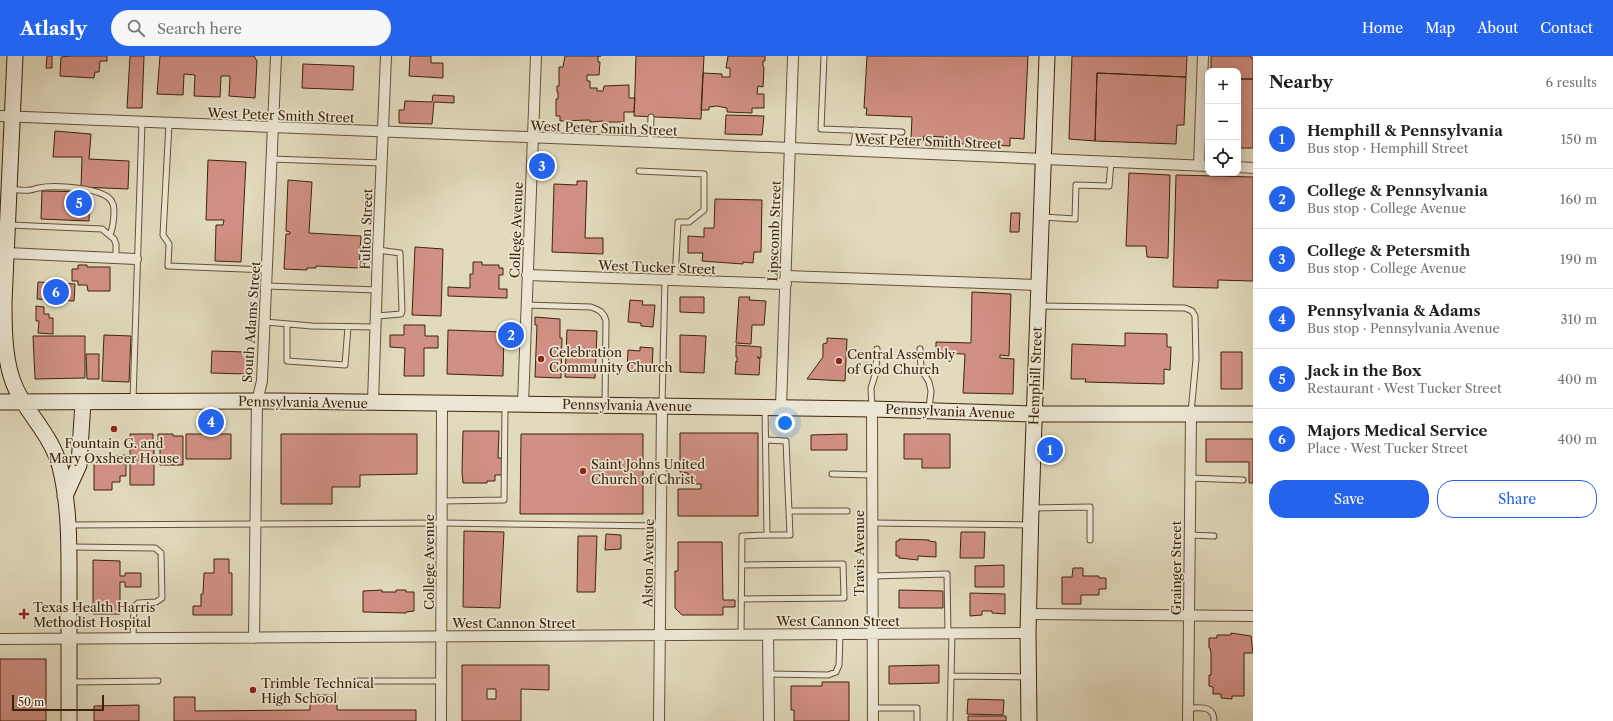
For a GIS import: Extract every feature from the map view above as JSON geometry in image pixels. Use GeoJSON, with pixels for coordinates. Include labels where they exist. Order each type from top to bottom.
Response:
{"type":"FeatureCollection","features":[{"type":"Feature","properties":{"kind":"street"},"geometry":{"type":"LineString","coordinates":[[16,56],[6,117],[10,189],[9,225],[3,295],[5,329],[8,363],[16,388],[45,433],[53,449],[60,466],[65,496],[68,547],[69,721]]}},
{"type":"Feature","properties":{"kind":"street","name":"South Adams Street"},"geometry":{"type":"LineString","coordinates":[[254,638],[257,401],[262,381],[268,270],[276,56]]}},
{"type":"Feature","properties":{"kind":"street","name":"Fulton Street"},"geometry":{"type":"LineString","coordinates":[[373,402],[386,56]]}},
{"type":"Feature","properties":{"kind":"street","name":"College Avenue"},"geometry":{"type":"LineString","coordinates":[[523,404],[536,56]]}},
{"type":"Feature","properties":{"kind":"street","name":"Lipscomb Street"},"geometry":{"type":"LineString","coordinates":[[781,407],[793,56]]}},
{"type":"Feature","properties":{"kind":"street","name":"Hemphill Street"},"geometry":{"type":"LineString","coordinates":[[1030,721],[1028,614],[1030,525],[1047,56]]}},
{"type":"Feature","properties":{"kind":"street"},"geometry":{"type":"LineString","coordinates":[[1203,56],[1205,97],[1203,166]]}},
{"type":"Feature","properties":{"kind":"street","name":"West Peter Smith Street"},"geometry":{"type":"LineString","coordinates":[[6,117],[650,142],[1203,166]]}},
{"type":"Feature","properties":{"kind":"street"},"geometry":{"type":"LineString","coordinates":[[1241,167],[1253,168]]}},
{"type":"Feature","properties":{"kind":"street"},"geometry":{"type":"LineString","coordinates":[[5,258],[136,259]]}},
{"type":"Feature","properties":{"kind":"street","name":"West Tucker Street"},"geometry":{"type":"LineString","coordinates":[[527,275],[665,280],[786,280],[1038,285]]}},
{"type":"Feature","properties":{"kind":"street","name":"Pennsylvania Avenue"},"geometry":{"type":"LineString","coordinates":[[0,402],[373,402],[872,408],[1033,414],[1253,414]]}},
{"type":"Feature","properties":{"kind":"street"},"geometry":{"type":"LineString","coordinates":[[65,496],[80,465],[83,402]]}},
{"type":"Feature","properties":{"kind":"street","name":"College Avenue"},"geometry":{"type":"LineString","coordinates":[[442,403],[442,721]]}},
{"type":"Feature","properties":{"kind":"street","name":"Alston Avenue"},"geometry":{"type":"LineString","coordinates":[[659,721],[662,406]]}},
{"type":"Feature","properties":{"kind":"street","name":"Travis Avenue"},"geometry":{"type":"LineString","coordinates":[[872,408],[873,721]]}},
{"type":"Feature","properties":{"kind":"street","name":"Grainger Street"},"geometry":{"type":"LineString","coordinates":[[1188,721],[1191,414]]}},
{"type":"Feature","properties":{"kind":"street"},"geometry":{"type":"LineString","coordinates":[[1028,614],[1253,616]]}},
{"type":"Feature","properties":{"kind":"street","name":"West Cannon Street"},"geometry":{"type":"LineString","coordinates":[[0,639],[1028,633]]}},
{"type":"Feature","properties":{"kind":"street"},"geometry":{"type":"LineString","coordinates":[[768,635],[769,721]]}},
{"type":"Feature","properties":{"kind":"lane"},"geometry":{"type":"LineString","coordinates":[[824,56],[822,129],[902,132]]}},
{"type":"Feature","properties":{"kind":"lane"},"geometry":{"type":"LineString","coordinates":[[650,142],[651,117]]}},
{"type":"Feature","properties":{"kind":"lane"},"geometry":{"type":"LineString","coordinates":[[132,401],[142,122]]}},
{"type":"Feature","properties":{"kind":"lane"},"geometry":{"type":"LineString","coordinates":[[169,124],[163,235],[169,244],[168,266],[268,270]]}},
{"type":"Feature","properties":{"kind":"lane"},"geometry":{"type":"LineString","coordinates":[[854,151],[856,130]]}},
{"type":"Feature","properties":{"kind":"lane"},"geometry":{"type":"LineString","coordinates":[[272,159],[382,163]]}},
{"type":"Feature","properties":{"kind":"lane"},"geometry":{"type":"LineString","coordinates":[[1040,217],[1075,219],[1076,185],[1110,186],[1111,162]]}},
{"type":"Feature","properties":{"kind":"lane"},"geometry":{"type":"LineString","coordinates":[[639,171],[704,174],[704,210],[689,222],[678,222],[675,280]]}},
{"type":"Feature","properties":{"kind":"lane"},"geometry":{"type":"LineString","coordinates":[[10,189],[30,190],[60,187],[85,189],[104,195],[112,201],[113,205],[113,225],[110,235]]}},
{"type":"Feature","properties":{"kind":"lane"},"geometry":{"type":"LineString","coordinates":[[9,225],[102,229],[110,235],[116,244],[116,258]]}},
{"type":"Feature","properties":{"kind":"lane"},"geometry":{"type":"LineString","coordinates":[[377,316],[396,316],[401,314],[402,311],[400,253],[378,250]]}},
{"type":"Feature","properties":{"kind":"lane"},"geometry":{"type":"LineString","coordinates":[[662,406],[665,280]]}},
{"type":"Feature","properties":{"kind":"lane"},"geometry":{"type":"LineString","coordinates":[[267,286],[378,290]]}},
{"type":"Feature","properties":{"kind":"lane"},"geometry":{"type":"LineString","coordinates":[[526,305],[591,307],[604,315],[606,320],[605,405]]}},
{"type":"Feature","properties":{"kind":"lane"},"geometry":{"type":"LineString","coordinates":[[1037,306],[1185,308],[1192,311],[1195,316],[1196,359],[1191,414]]}},
{"type":"Feature","properties":{"kind":"lane"},"geometry":{"type":"LineString","coordinates":[[265,322],[348,327],[376,327]]}},
{"type":"Feature","properties":{"kind":"lane"},"geometry":{"type":"LineString","coordinates":[[287,324],[287,361],[346,364],[348,327]]}},
{"type":"Feature","properties":{"kind":"lane"},"geometry":{"type":"LineString","coordinates":[[872,408],[871,388],[876,372],[877,349]]}},
{"type":"Feature","properties":{"kind":"lane"},"geometry":{"type":"LineString","coordinates":[[920,349],[921,369],[929,382],[931,391],[929,410]]}},
{"type":"Feature","properties":{"kind":"lane"},"geometry":{"type":"LineString","coordinates":[[442,501],[504,500],[505,404]]}},
{"type":"Feature","properties":{"kind":"lane"},"geometry":{"type":"LineString","coordinates":[[765,407],[767,535]]}},
{"type":"Feature","properties":{"kind":"lane"},"geometry":{"type":"LineString","coordinates":[[741,634],[742,536],[790,535],[786,441],[766,440]]}},
{"type":"Feature","properties":{"kind":"lane"},"geometry":{"type":"LineString","coordinates":[[832,474],[872,474]]}},
{"type":"Feature","properties":{"kind":"lane"},"geometry":{"type":"LineString","coordinates":[[1190,478],[1243,480]]}},
{"type":"Feature","properties":{"kind":"lane"},"geometry":{"type":"LineString","coordinates":[[1031,508],[1090,507],[1090,540]]}},
{"type":"Feature","properties":{"kind":"lane"},"geometry":{"type":"LineString","coordinates":[[790,511],[847,511]]}},
{"type":"Feature","properties":{"kind":"lane"},"geometry":{"type":"LineString","coordinates":[[67,525],[442,523],[661,526]]}},
{"type":"Feature","properties":{"kind":"lane"},"geometry":{"type":"LineString","coordinates":[[872,523],[1030,525]]}},
{"type":"Feature","properties":{"kind":"lane"},"geometry":{"type":"LineString","coordinates":[[1189,535],[1214,536]]}},
{"type":"Feature","properties":{"kind":"lane"},"geometry":{"type":"LineString","coordinates":[[68,547],[155,548],[161,553],[162,598],[156,602],[138,603],[134,607],[133,638]]}},
{"type":"Feature","properties":{"kind":"lane"},"geometry":{"type":"LineString","coordinates":[[741,599],[844,598],[843,564],[742,565]]}},
{"type":"Feature","properties":{"kind":"lane"},"geometry":{"type":"LineString","coordinates":[[872,576],[947,574],[951,676],[950,721]]}},
{"type":"Feature","properties":{"kind":"lane"},"geometry":{"type":"LineString","coordinates":[[769,674],[828,675],[836,672],[839,665],[840,634]]}},
{"type":"Feature","properties":{"kind":"lane"},"geometry":{"type":"LineString","coordinates":[[951,676],[1029,677]]}},
{"type":"Feature","properties":{"kind":"lane"},"geometry":{"type":"LineString","coordinates":[[69,682],[158,681]]}},
{"type":"Feature","properties":{"kind":"lane"},"geometry":{"type":"LineString","coordinates":[[358,681],[442,681]]}},
{"type":"Feature","properties":{"kind":"lane"},"geometry":{"type":"LineString","coordinates":[[873,708],[917,708],[917,721]]}},
{"type":"Feature","properties":{"kind":"lane"},"geometry":{"type":"LineString","coordinates":[[1188,708],[1206,708],[1212,712],[1214,721]]}},
{"type":"Feature","properties":{"kind":"building"},"geometry":{"type":"Polygon","coordinates":[[[47,56],[52,56],[52,68],[46,68],[47,56]]]}},
{"type":"Feature","properties":{"kind":"building"},"geometry":{"type":"Polygon","coordinates":[[[107,56],[107,61],[100,61],[99,72],[95,72],[94,78],[60,76],[61,57],[107,56]]]}},
{"type":"Feature","properties":{"kind":"building"},"geometry":{"type":"Polygon","coordinates":[[[130,56],[144,56],[142,108],[127,108],[130,56]]]}},
{"type":"Feature","properties":{"kind":"building"},"geometry":{"type":"Polygon","coordinates":[[[160,56],[254,56],[257,61],[255,98],[229,96],[230,76],[221,76],[220,97],[194,96],[195,75],[184,74],[183,95],[157,94],[160,56]]]}},
{"type":"Feature","properties":{"kind":"building"},"geometry":{"type":"Polygon","coordinates":[[[410,56],[431,56],[431,63],[443,63],[443,78],[409,76],[410,56]]]}},
{"type":"Feature","properties":{"kind":"building"},"geometry":{"type":"Polygon","coordinates":[[[565,56],[598,56],[598,62],[600,62],[599,75],[587,75],[587,81],[590,81],[590,88],[597,88],[597,91],[603,91],[604,86],[629,85],[629,98],[635,98],[634,112],[624,112],[624,122],[590,122],[590,120],[560,121],[560,116],[556,116],[556,99],[558,99],[557,86],[559,86],[559,67],[563,67],[565,56]]]}},
{"type":"Feature","properties":{"kind":"building"},"geometry":{"type":"Polygon","coordinates":[[[636,56],[704,56],[701,119],[634,116],[636,56]]]}},
{"type":"Feature","properties":{"kind":"building"},"geometry":{"type":"Polygon","coordinates":[[[728,56],[765,56],[765,61],[763,61],[763,87],[758,86],[757,94],[764,94],[764,108],[752,108],[752,113],[727,112],[727,108],[717,106],[709,107],[709,110],[701,110],[703,73],[722,74],[722,77],[730,77],[730,68],[726,68],[728,56]]]}},
{"type":"Feature","properties":{"kind":"building"},"geometry":{"type":"Polygon","coordinates":[[[867,56],[1028,56],[1024,139],[1010,138],[1010,146],[944,143],[944,137],[924,136],[923,141],[911,140],[912,117],[866,115],[867,108],[864,108],[867,56]]]}},
{"type":"Feature","properties":{"kind":"building"},"geometry":{"type":"Polygon","coordinates":[[[1072,56],[1187,56],[1186,77],[1097,73],[1095,141],[1069,139],[1072,56]]]}},
{"type":"Feature","properties":{"kind":"building"},"geometry":{"type":"Polygon","coordinates":[[[1211,56],[1251,56],[1251,58],[1253,58],[1253,79],[1241,79],[1241,68],[1211,68],[1211,56]]]}},
{"type":"Feature","properties":{"kind":"building"},"geometry":{"type":"Polygon","coordinates":[[[303,64],[354,66],[353,90],[302,88],[303,64]]]}},
{"type":"Feature","properties":{"kind":"building"},"geometry":{"type":"Polygon","coordinates":[[[1097,73],[1186,77],[1184,125],[1177,125],[1176,144],[1095,141],[1097,73]]]}},
{"type":"Feature","properties":{"kind":"building"},"geometry":{"type":"Polygon","coordinates":[[[1241,79],[1253,79],[1253,148],[1241,148],[1241,79]]]}},
{"type":"Feature","properties":{"kind":"building"},"geometry":{"type":"Polygon","coordinates":[[[433,95],[454,96],[454,103],[434,102],[432,124],[399,123],[399,110],[404,110],[405,101],[432,102],[433,95]]]}},
{"type":"Feature","properties":{"kind":"building"},"geometry":{"type":"Polygon","coordinates":[[[726,115],[764,116],[762,135],[725,134],[726,115]]]}},
{"type":"Feature","properties":{"kind":"building"},"geometry":{"type":"Polygon","coordinates":[[[55,131],[91,134],[89,159],[129,161],[128,189],[81,187],[82,157],[53,157],[55,131]]]}},
{"type":"Feature","properties":{"kind":"building"},"geometry":{"type":"Polygon","coordinates":[[[208,160],[246,162],[241,262],[215,261],[216,225],[223,225],[224,220],[206,220],[208,160]]]}},
{"type":"Feature","properties":{"kind":"building"},"geometry":{"type":"Polygon","coordinates":[[[1129,173],[1170,175],[1168,258],[1147,257],[1146,246],[1126,246],[1129,173]]]}},
{"type":"Feature","properties":{"kind":"building"},"geometry":{"type":"Polygon","coordinates":[[[1176,175],[1253,177],[1253,281],[1218,280],[1218,288],[1173,287],[1176,175]]]}},
{"type":"Feature","properties":{"kind":"building"},"geometry":{"type":"Polygon","coordinates":[[[288,180],[312,182],[309,233],[361,236],[359,268],[316,266],[316,268],[307,268],[307,270],[284,269],[286,234],[290,234],[290,232],[286,231],[288,180]]]}},
{"type":"Feature","properties":{"kind":"building"},"geometry":{"type":"Polygon","coordinates":[[[577,181],[587,181],[585,238],[603,238],[603,254],[552,252],[554,184],[577,185],[577,181]]]}},
{"type":"Feature","properties":{"kind":"building"},"geometry":{"type":"Polygon","coordinates":[[[42,191],[90,192],[89,221],[41,219],[42,191]]]}},
{"type":"Feature","properties":{"kind":"building"},"geometry":{"type":"Polygon","coordinates":[[[715,199],[762,200],[761,252],[754,252],[753,263],[743,262],[743,264],[702,261],[703,253],[688,253],[688,236],[704,237],[704,228],[714,228],[715,199]]]}},
{"type":"Feature","properties":{"kind":"building"},"geometry":{"type":"Polygon","coordinates":[[[1011,213],[1020,213],[1019,232],[1010,232],[1011,213]]]}},
{"type":"Feature","properties":{"kind":"building"},"geometry":{"type":"Polygon","coordinates":[[[415,247],[443,249],[441,316],[412,315],[415,247]]]}},
{"type":"Feature","properties":{"kind":"building"},"geometry":{"type":"Polygon","coordinates":[[[473,262],[482,262],[482,265],[499,265],[499,268],[503,268],[503,275],[499,275],[499,289],[507,289],[507,298],[448,296],[448,287],[470,288],[470,274],[473,274],[473,262]]]}},
{"type":"Feature","properties":{"kind":"building"},"geometry":{"type":"Polygon","coordinates":[[[78,265],[87,265],[87,267],[110,267],[110,291],[88,291],[87,285],[78,285],[78,281],[72,281],[72,269],[78,269],[78,265]]]}},
{"type":"Feature","properties":{"kind":"building"},"geometry":{"type":"Polygon","coordinates":[[[38,282],[75,284],[74,301],[37,299],[38,282]]]}},
{"type":"Feature","properties":{"kind":"building"},"geometry":{"type":"Polygon","coordinates":[[[972,292],[1011,294],[1009,356],[1000,355],[1000,358],[1014,359],[1013,394],[963,393],[965,354],[936,353],[936,342],[971,343],[972,292]]]}},
{"type":"Feature","properties":{"kind":"building"},"geometry":{"type":"Polygon","coordinates":[[[680,297],[704,297],[704,313],[680,312],[680,297]]]}},
{"type":"Feature","properties":{"kind":"building"},"geometry":{"type":"Polygon","coordinates":[[[739,297],[750,297],[749,300],[766,301],[764,325],[752,325],[751,344],[736,343],[739,297]]]}},
{"type":"Feature","properties":{"kind":"building"},"geometry":{"type":"Polygon","coordinates":[[[630,300],[643,301],[642,305],[655,305],[653,327],[641,326],[641,323],[628,322],[630,300]]]}},
{"type":"Feature","properties":{"kind":"building"},"geometry":{"type":"Polygon","coordinates":[[[36,306],[44,307],[44,314],[49,314],[49,318],[53,318],[53,334],[38,333],[39,321],[36,321],[36,306]]]}},
{"type":"Feature","properties":{"kind":"building"},"geometry":{"type":"Polygon","coordinates":[[[535,317],[560,319],[560,338],[562,338],[561,378],[535,377],[537,325],[535,325],[535,317]]]}},
{"type":"Feature","properties":{"kind":"building"},"geometry":{"type":"Polygon","coordinates":[[[404,325],[425,325],[425,336],[438,336],[438,348],[424,348],[424,376],[404,376],[405,348],[390,347],[390,335],[404,335],[404,325]]]}},
{"type":"Feature","properties":{"kind":"building"},"geometry":{"type":"Polygon","coordinates":[[[448,330],[504,332],[503,376],[447,374],[448,330]]]}},
{"type":"Feature","properties":{"kind":"building"},"geometry":{"type":"Polygon","coordinates":[[[567,330],[597,331],[595,378],[565,377],[567,330]]]}},
{"type":"Feature","properties":{"kind":"building"},"geometry":{"type":"Polygon","coordinates":[[[1125,333],[1167,334],[1167,347],[1171,347],[1170,370],[1164,369],[1164,384],[1085,382],[1086,379],[1071,379],[1072,344],[1125,346],[1125,333]]]}},
{"type":"Feature","properties":{"kind":"building"},"geometry":{"type":"Polygon","coordinates":[[[104,335],[131,336],[129,382],[102,381],[104,335]]]}},
{"type":"Feature","properties":{"kind":"building"},"geometry":{"type":"Polygon","coordinates":[[[680,335],[706,336],[704,373],[680,372],[680,335]]]}},
{"type":"Feature","properties":{"kind":"building"},"geometry":{"type":"Polygon","coordinates":[[[33,336],[85,336],[85,378],[35,379],[33,336]]]}},
{"type":"Feature","properties":{"kind":"building"},"geometry":{"type":"Polygon","coordinates":[[[827,338],[847,339],[845,381],[807,379],[823,357],[823,344],[827,343],[827,338]]]}},
{"type":"Feature","properties":{"kind":"building"},"geometry":{"type":"Polygon","coordinates":[[[736,345],[761,347],[761,358],[757,357],[760,359],[759,375],[735,374],[736,361],[737,362],[736,345]]]}},
{"type":"Feature","properties":{"kind":"building"},"geometry":{"type":"Polygon","coordinates":[[[640,347],[653,348],[652,369],[640,369],[640,373],[627,372],[628,350],[640,351],[640,347]]]}},
{"type":"Feature","properties":{"kind":"building"},"geometry":{"type":"Polygon","coordinates":[[[212,351],[246,352],[246,374],[211,373],[212,351]]]}},
{"type":"Feature","properties":{"kind":"building"},"geometry":{"type":"Polygon","coordinates":[[[1221,352],[1242,352],[1242,389],[1221,389],[1221,352]]]}},
{"type":"Feature","properties":{"kind":"building"},"geometry":{"type":"Polygon","coordinates":[[[86,354],[99,354],[99,379],[87,379],[86,354]]]}},
{"type":"Feature","properties":{"kind":"building"},"geometry":{"type":"Polygon","coordinates":[[[463,431],[499,431],[498,458],[502,458],[502,475],[495,475],[495,481],[487,481],[487,483],[463,483],[463,431]]]}},
{"type":"Feature","properties":{"kind":"building"},"geometry":{"type":"Polygon","coordinates":[[[680,433],[758,433],[758,516],[678,516],[678,489],[701,489],[701,484],[688,484],[688,473],[680,472],[680,433]]]}},
{"type":"Feature","properties":{"kind":"building"},"geometry":{"type":"Polygon","coordinates":[[[130,434],[153,434],[153,441],[158,441],[158,434],[183,436],[183,465],[160,465],[160,447],[154,447],[154,485],[130,485],[130,434]]]}},
{"type":"Feature","properties":{"kind":"building"},"geometry":{"type":"Polygon","coordinates":[[[186,434],[231,434],[231,459],[186,459],[186,434]]]}},
{"type":"Feature","properties":{"kind":"building"},"geometry":{"type":"Polygon","coordinates":[[[281,434],[417,434],[417,474],[360,475],[360,487],[332,487],[332,504],[281,504],[281,434]]]}},
{"type":"Feature","properties":{"kind":"building"},"geometry":{"type":"Polygon","coordinates":[[[521,434],[643,434],[643,514],[520,514],[521,434]]]}},
{"type":"Feature","properties":{"kind":"building"},"geometry":{"type":"Polygon","coordinates":[[[847,434],[847,450],[811,450],[811,435],[847,434]]]}},
{"type":"Feature","properties":{"kind":"building"},"geometry":{"type":"Polygon","coordinates":[[[904,434],[950,434],[950,468],[922,468],[922,459],[904,459],[904,434]]]}},
{"type":"Feature","properties":{"kind":"building"},"geometry":{"type":"Polygon","coordinates":[[[1206,439],[1253,439],[1253,483],[1249,483],[1249,462],[1206,462],[1206,439]]]}},
{"type":"Feature","properties":{"kind":"building"},"geometry":{"type":"Polygon","coordinates":[[[94,455],[102,455],[102,457],[126,455],[126,476],[120,476],[120,482],[112,482],[112,490],[94,490],[94,455]]]}},
{"type":"Feature","properties":{"kind":"building"},"geometry":{"type":"Polygon","coordinates":[[[464,531],[504,532],[500,608],[463,607],[464,531]]]}},
{"type":"Feature","properties":{"kind":"building"},"geometry":{"type":"Polygon","coordinates":[[[961,532],[985,532],[984,558],[960,558],[961,532]]]}},
{"type":"Feature","properties":{"kind":"building"},"geometry":{"type":"Polygon","coordinates":[[[606,534],[621,535],[621,549],[605,550],[606,534]]]}},
{"type":"Feature","properties":{"kind":"building"},"geometry":{"type":"Polygon","coordinates":[[[578,536],[597,536],[595,592],[577,592],[578,536]]]}},
{"type":"Feature","properties":{"kind":"building"},"geometry":{"type":"Polygon","coordinates":[[[899,539],[929,540],[936,542],[936,557],[918,556],[918,560],[899,558],[899,556],[896,556],[896,541],[899,541],[899,539]]]}},
{"type":"Feature","properties":{"kind":"building"},"geometry":{"type":"Polygon","coordinates":[[[678,542],[722,542],[723,600],[735,600],[735,607],[723,607],[723,615],[682,615],[675,608],[675,571],[678,571],[678,542]]]}},
{"type":"Feature","properties":{"kind":"building"},"geometry":{"type":"Polygon","coordinates":[[[214,559],[229,559],[229,573],[232,573],[232,615],[193,615],[193,606],[201,606],[204,573],[214,573],[214,559]]]}},
{"type":"Feature","properties":{"kind":"building"},"geometry":{"type":"Polygon","coordinates":[[[93,560],[120,561],[120,576],[125,576],[125,573],[141,573],[141,587],[125,587],[125,582],[120,582],[120,614],[93,614],[93,560]]]}},
{"type":"Feature","properties":{"kind":"building"},"geometry":{"type":"Polygon","coordinates":[[[1004,565],[1004,587],[975,587],[975,566],[1004,565]]]}},
{"type":"Feature","properties":{"kind":"building"},"geometry":{"type":"Polygon","coordinates":[[[1073,568],[1083,568],[1083,576],[1099,576],[1099,578],[1106,578],[1106,589],[1099,589],[1099,595],[1081,595],[1081,604],[1062,604],[1062,577],[1072,577],[1073,568]]]}},
{"type":"Feature","properties":{"kind":"building"},"geometry":{"type":"Polygon","coordinates":[[[382,590],[382,592],[406,590],[406,592],[414,592],[414,611],[406,613],[363,612],[363,591],[382,590]]]}},
{"type":"Feature","properties":{"kind":"building"},"geometry":{"type":"Polygon","coordinates":[[[899,590],[943,591],[943,608],[899,608],[899,590]]]}},
{"type":"Feature","properties":{"kind":"building"},"geometry":{"type":"Polygon","coordinates":[[[970,593],[1005,594],[1005,614],[992,613],[992,611],[982,611],[982,615],[970,616],[970,593]]]}},
{"type":"Feature","properties":{"kind":"building"},"geometry":{"type":"Polygon","coordinates":[[[1231,633],[1251,636],[1253,653],[1244,653],[1244,696],[1232,696],[1232,699],[1221,698],[1221,694],[1213,694],[1213,687],[1209,686],[1209,675],[1211,675],[1211,653],[1209,648],[1209,638],[1217,638],[1217,635],[1231,635],[1231,633]]]}},
{"type":"Feature","properties":{"kind":"building"},"geometry":{"type":"Polygon","coordinates":[[[0,659],[46,659],[46,721],[0,721],[0,659]]]}},
{"type":"Feature","properties":{"kind":"building"},"geometry":{"type":"Polygon","coordinates":[[[462,665],[549,665],[549,690],[521,689],[521,721],[462,721],[462,665]],[[487,689],[487,699],[496,699],[496,689],[487,689]]]}},
{"type":"Feature","properties":{"kind":"building"},"geometry":{"type":"Polygon","coordinates":[[[939,665],[939,683],[889,684],[889,666],[939,665]]]}},
{"type":"Feature","properties":{"kind":"building"},"geometry":{"type":"Polygon","coordinates":[[[822,682],[849,682],[849,721],[794,721],[794,710],[791,710],[791,686],[822,686],[822,682]]]}},
{"type":"Feature","properties":{"kind":"building"},"geometry":{"type":"Polygon","coordinates":[[[310,695],[337,695],[337,710],[416,710],[416,721],[174,721],[174,697],[195,697],[195,711],[310,710],[310,695]]]}},
{"type":"Feature","properties":{"kind":"building"},"geometry":{"type":"Polygon","coordinates":[[[968,699],[1004,700],[1003,715],[967,714],[968,699]]]}},
{"type":"Feature","properties":{"kind":"building"},"geometry":{"type":"Polygon","coordinates":[[[139,705],[139,721],[94,721],[94,706],[139,705]]]}},
{"type":"Feature","properties":{"kind":"building"},"geometry":{"type":"Polygon","coordinates":[[[968,716],[1006,716],[1006,721],[968,721],[968,716]]]}},
{"type":"Feature","properties":{"kind":"place","name":"College & Petersmith"},"geometry":{"type":"Point","coordinates":[542,166]}},
{"type":"Feature","properties":{"kind":"place","name":"Jack in the Box"},"geometry":{"type":"Point","coordinates":[79,203]}},
{"type":"Feature","properties":{"kind":"place","name":"Majors Medical Service"},"geometry":{"type":"Point","coordinates":[56,292]}},
{"type":"Feature","properties":{"kind":"place","name":"College & Pennsylvania"},"geometry":{"type":"Point","coordinates":[511,335]}},
{"type":"Feature","properties":{"kind":"place","name":"Celebration Community Church"},"geometry":{"type":"Point","coordinates":[541,359]}},
{"type":"Feature","properties":{"kind":"place","name":"Central Assembly of God Church"},"geometry":{"type":"Point","coordinates":[839,361]}},
{"type":"Feature","properties":{"kind":"place","name":"Pennsylvania & Adams"},"geometry":{"type":"Point","coordinates":[211,422]}},
{"type":"Feature","properties":{"kind":"place","name":"Fountain G. and Mary Oxsheer House"},"geometry":{"type":"Point","coordinates":[114,429]}},
{"type":"Feature","properties":{"kind":"place","name":"Hemphill & Pennsylvania"},"geometry":{"type":"Point","coordinates":[1050,450]}},
{"type":"Feature","properties":{"kind":"place","name":"Saint Johns United Church of Christ"},"geometry":{"type":"Point","coordinates":[583,471]}},
{"type":"Feature","properties":{"kind":"place","name":"Texas Health Harris Methodist Hospital"},"geometry":{"type":"Point","coordinates":[24,614]}},
{"type":"Feature","properties":{"kind":"place","name":"Trimble Technical High School"},"geometry":{"type":"Point","coordinates":[253,690]}}]}
